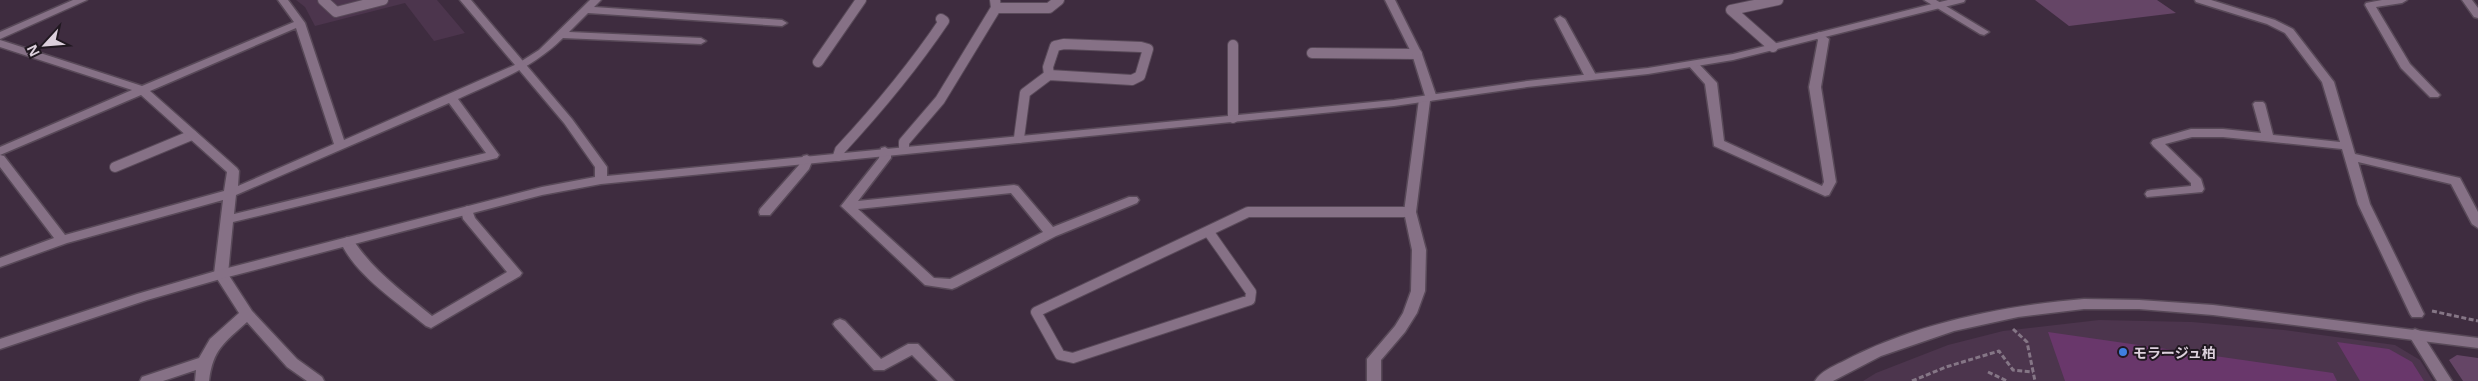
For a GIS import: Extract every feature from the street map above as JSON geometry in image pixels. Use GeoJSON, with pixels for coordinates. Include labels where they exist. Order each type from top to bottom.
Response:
{"type":"FeatureCollection","features":[{"type":"Feature","properties":{"kind":"street"},"geometry":{"type":"LineString","coordinates":[[0,36],[82,0]]}},
{"type":"Feature","properties":{"kind":"street"},"geometry":{"type":"LineString","coordinates":[[283,0],[300,23],[340,145]]}},
{"type":"Feature","properties":{"kind":"street"},"geometry":{"type":"LineString","coordinates":[[465,0],[568,121],[601,167],[601,180]]}},
{"type":"Feature","properties":{"kind":"street"},"geometry":{"type":"LineString","coordinates":[[0,263],[62,240],[229,194],[451,98],[521,66],[543,52],[596,0]]}},
{"type":"Feature","properties":{"kind":"street"},"geometry":{"type":"LineString","coordinates":[[1374,381],[1374,358],[1400,330],[1410,313],[1418,291],[1419,250],[1410,212],[1428,98],[1417,54],[1390,0]]}},
{"type":"Feature","properties":{"kind":"street"},"geometry":{"type":"LineString","coordinates":[[0,344],[142,297],[221,274],[542,190],[601,180],[1428,98],[1694,65],[1819,35],[1934,2],[1960,0]]}},
{"type":"Feature","properties":{"kind":"street"},"geometry":{"type":"LineString","coordinates":[[2200,0],[2271,22],[2289,31],[2328,82],[2364,204],[2416,314]]}},
{"type":"Feature","properties":{"kind":"street"},"geometry":{"type":"LineString","coordinates":[[2402,0],[2370,6],[2405,66],[2434,95]]}},
{"type":"Feature","properties":{"kind":"street"},"geometry":{"type":"LineString","coordinates":[[2467,0],[2478,15]]}},
{"type":"Feature","properties":{"kind":"street"},"geometry":{"type":"LineString","coordinates":[[1934,2],[1984,32]]}},
{"type":"Feature","properties":{"kind":"street"},"geometry":{"type":"LineString","coordinates":[[586,10],[782,23]]}},
{"type":"Feature","properties":{"kind":"street"},"geometry":{"type":"LineString","coordinates":[[1560,19],[1592,77]]}},
{"type":"Feature","properties":{"kind":"street"},"geometry":{"type":"LineString","coordinates":[[0,151],[300,23]]}},
{"type":"Feature","properties":{"kind":"street"},"geometry":{"type":"LineString","coordinates":[[560,35],[701,42]]}},
{"type":"Feature","properties":{"kind":"street"},"geometry":{"type":"LineString","coordinates":[[1694,65],[1711,83],[1718,143],[1825,192],[1830,182],[1814,88],[1824,39],[1819,35]]}},
{"type":"Feature","properties":{"kind":"street"},"geometry":{"type":"LineString","coordinates":[[0,43],[142,90],[233,171],[221,274],[247,314],[292,363],[317,381]]}},
{"type":"Feature","properties":{"kind":"street"},"geometry":{"type":"LineString","coordinates":[[226,220],[493,155],[451,98]]}},
{"type":"Feature","properties":{"kind":"street"},"geometry":{"type":"LineString","coordinates":[[2259,104],[2268,137]]}},
{"type":"Feature","properties":{"kind":"street"},"geometry":{"type":"LineString","coordinates":[[2151,194],[2198,189],[2197,182],[2157,143],[2191,133],[2223,133],[2268,137],[2350,152],[2456,181],[2478,224]]}},
{"type":"Feature","properties":{"kind":"street"},"geometry":{"type":"LineString","coordinates":[[847,206],[885,158],[885,151]]}},
{"type":"Feature","properties":{"kind":"street"},"geometry":{"type":"LineString","coordinates":[[0,159],[62,240]]}},
{"type":"Feature","properties":{"kind":"street"},"geometry":{"type":"LineString","coordinates":[[765,212],[806,166],[807,159]]}},
{"type":"Feature","properties":{"kind":"street"},"geometry":{"type":"LineString","coordinates":[[847,206],[1014,189],[1051,233]]}},
{"type":"Feature","properties":{"kind":"street"},"geometry":{"type":"LineString","coordinates":[[847,206],[930,282],[952,284],[1051,233],[1133,200]]}},
{"type":"Feature","properties":{"kind":"street"},"geometry":{"type":"LineString","coordinates":[[347,241],[348,247],[366,267],[431,323],[515,273],[469,219],[467,210]]}},
{"type":"Feature","properties":{"kind":"street"},"geometry":{"type":"LineString","coordinates":[[1822,381],[1838,370],[1882,350],[1944,327],[2014,312],[2084,304],[2160,305],[2271,316],[2478,343]]}},
{"type":"Feature","properties":{"kind":"street"},"geometry":{"type":"LineString","coordinates":[[202,381],[204,362],[215,343],[247,314]]}},
{"type":"Feature","properties":{"kind":"street"},"geometry":{"type":"LineString","coordinates":[[840,324],[879,366],[913,348],[947,381]]}},
{"type":"Feature","properties":{"kind":"street"},"geometry":{"type":"LineString","coordinates":[[2415,334],[2445,381]]}},
{"type":"Feature","properties":{"kind":"street"},"geometry":{"type":"LineString","coordinates":[[148,381],[204,362]]}},
{"type":"Feature","properties":{"kind":"lane"},"geometry":{"type":"LineString","coordinates":[[323,0],[336,12],[383,0]]}},
{"type":"Feature","properties":{"kind":"lane"},"geometry":{"type":"LineString","coordinates":[[818,62],[862,0]]}},
{"type":"Feature","properties":{"kind":"lane"},"geometry":{"type":"LineString","coordinates":[[904,149],[904,142],[940,100],[996,4],[1049,8],[1059,0]]}},
{"type":"Feature","properties":{"kind":"lane"},"geometry":{"type":"LineString","coordinates":[[1773,46],[1731,10],[1778,0]]}},
{"type":"Feature","properties":{"kind":"lane"},"geometry":{"type":"LineString","coordinates":[[838,156],[840,150],[893,92],[927,48],[944,22],[942,19]]}},
{"type":"Feature","properties":{"kind":"lane"},"geometry":{"type":"LineString","coordinates":[[1019,138],[1025,93],[1049,75],[1132,80],[1140,76],[1148,49],[1141,47],[1064,44],[1055,46],[1048,67],[1049,75]]}},
{"type":"Feature","properties":{"kind":"lane"},"geometry":{"type":"LineString","coordinates":[[1233,44],[1233,118]]}},
{"type":"Feature","properties":{"kind":"lane"},"geometry":{"type":"LineString","coordinates":[[1312,53],[1417,54]]}},
{"type":"Feature","properties":{"kind":"lane"},"geometry":{"type":"LineString","coordinates":[[115,167],[192,135]]}},
{"type":"Feature","properties":{"kind":"lane"},"geometry":{"type":"LineString","coordinates":[[1207,230],[1251,292],[1250,300],[1073,358],[1060,355],[1036,312],[1207,230],[1248,212],[1410,212]]}},
{"type":"Feature","properties":{"kind":"path"},"geometry":{"type":"LineString","coordinates":[[2433,311],[2478,321]]}},
{"type":"Feature","properties":{"kind":"path"},"geometry":{"type":"LineString","coordinates":[[2008,325],[2024,337],[2035,381]]}},
{"type":"Feature","properties":{"kind":"path"},"geometry":{"type":"LineString","coordinates":[[1912,381],[1946,367],[1999,351],[2012,370],[2033,372]]}},
{"type":"Feature","properties":{"kind":"path"},"geometry":{"type":"LineString","coordinates":[[1988,372],[2007,381]]}},
{"type":"Feature","properties":{"kind":"shaded area"},"geometry":{"type":"Polygon","coordinates":[[[296,0],[437,0],[465,33],[434,41],[405,3],[315,26],[305,7],[296,0]]]}},
{"type":"Feature","properties":{"kind":"shaded area"},"geometry":{"type":"Polygon","coordinates":[[[2035,0],[2157,0],[2176,13],[2069,26],[2035,0]]]}},
{"type":"Feature","properties":{"kind":"shaded area"},"geometry":{"type":"Polygon","coordinates":[[[2099,320],[2192,322],[2284,330],[2395,345],[2420,360],[2433,381],[1863,381],[1876,373],[1948,345],[2003,331],[2099,320]]]}},
{"type":"Feature","properties":{"kind":"shaded area"},"geometry":{"type":"Polygon","coordinates":[[[2457,355],[2478,358],[2478,381],[2463,381],[2449,360],[2457,355]]]}},
{"type":"Feature","properties":{"kind":"building","name":"モラージュ柏"},"geometry":{"type":"Polygon","coordinates":[[[2048,332],[2333,373],[2337,381],[2065,381],[2048,332]]]}},
{"type":"Feature","properties":{"kind":"building"},"geometry":{"type":"Polygon","coordinates":[[[2337,342],[2389,349],[2412,362],[2424,381],[2360,381],[2337,342]]]}},
{"type":"Feature","properties":{"kind":"place","name":"モラージュ柏"},"geometry":{"type":"Point","coordinates":[2123,352]}}]}
